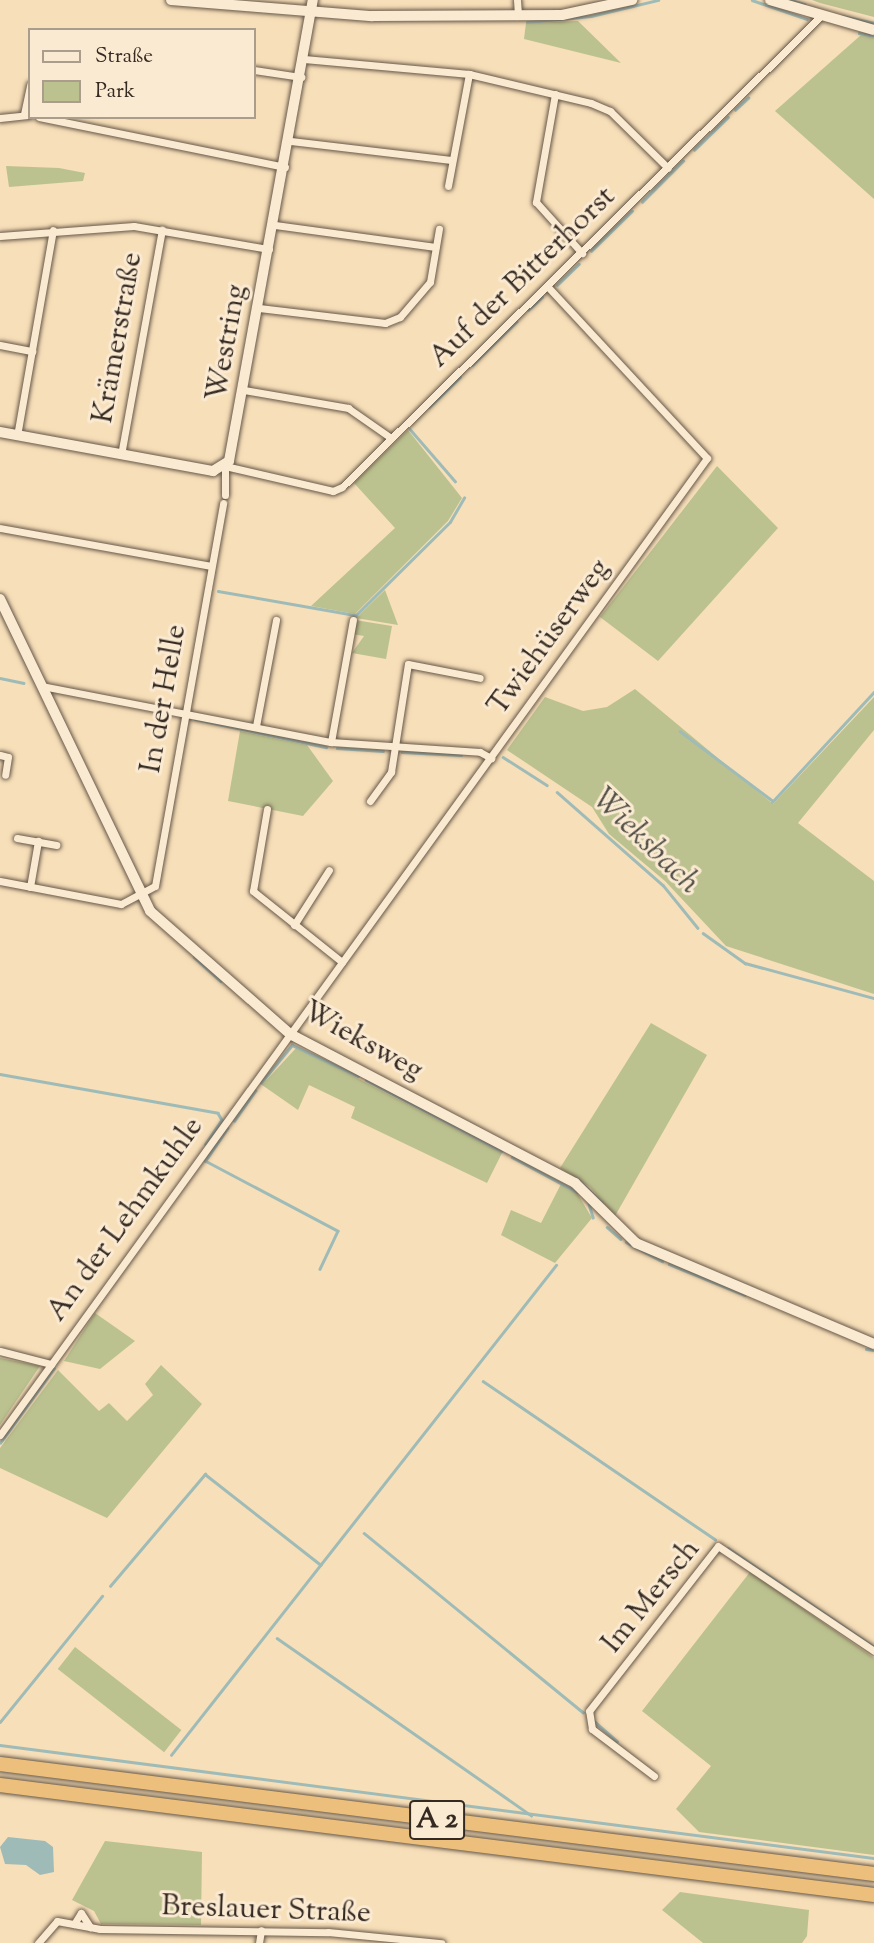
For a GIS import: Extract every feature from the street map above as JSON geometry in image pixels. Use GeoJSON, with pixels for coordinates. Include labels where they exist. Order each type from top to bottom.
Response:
{"type":"FeatureCollection","features":[{"type":"Feature","properties":{"kind":"highway","name":"A 2"},"geometry":{"type":"LineString","coordinates":[[0,1764],[874,1874]]}},
{"type":"Feature","properties":{"kind":"highway","name":"A 2"},"geometry":{"type":"LineString","coordinates":[[0,1785],[874,1895]]}},
{"type":"Feature","properties":{"kind":"street"},"geometry":{"type":"LineString","coordinates":[[171,0],[312,15],[518,16],[632,0]]}},
{"type":"Feature","properties":{"kind":"street","name":"Westring"},"geometry":{"type":"LineString","coordinates":[[225,466],[244,390],[313,0]]}},
{"type":"Feature","properties":{"kind":"street"},"geometry":{"type":"LineString","coordinates":[[517,0],[518,16]]}},
{"type":"Feature","properties":{"kind":"street"},"geometry":{"type":"LineString","coordinates":[[770,0],[820,17],[874,30]]}},
{"type":"Feature","properties":{"kind":"street","name":"Auf der Bitterhorst"},"geometry":{"type":"LineString","coordinates":[[225,466],[333,491],[582,253],[820,17]]}},
{"type":"Feature","properties":{"kind":"street"},"geometry":{"type":"LineString","coordinates":[[304,59],[469,74],[555,94],[610,111],[668,168]]}},
{"type":"Feature","properties":{"kind":"street"},"geometry":{"type":"LineString","coordinates":[[256,70],[301,77]]}},
{"type":"Feature","properties":{"kind":"street"},"geometry":{"type":"LineString","coordinates":[[448,186],[469,74]]}},
{"type":"Feature","properties":{"kind":"street"},"geometry":{"type":"LineString","coordinates":[[555,94],[536,202],[582,253]]}},
{"type":"Feature","properties":{"kind":"street"},"geometry":{"type":"LineString","coordinates":[[0,118],[27,115]]}},
{"type":"Feature","properties":{"kind":"street"},"geometry":{"type":"LineString","coordinates":[[49,119],[285,167]]}},
{"type":"Feature","properties":{"kind":"street"},"geometry":{"type":"LineString","coordinates":[[290,141],[452,160]]}},
{"type":"Feature","properties":{"kind":"street"},"geometry":{"type":"LineString","coordinates":[[275,225],[436,247]]}},
{"type":"Feature","properties":{"kind":"street"},"geometry":{"type":"LineString","coordinates":[[259,308],[385,323],[400,317],[430,282],[439,229]]}},
{"type":"Feature","properties":{"kind":"street"},"geometry":{"type":"LineString","coordinates":[[0,236],[53,230],[162,230],[270,249]]}},
{"type":"Feature","properties":{"kind":"street"},"geometry":{"type":"LineString","coordinates":[[17,436],[53,230]]}},
{"type":"Feature","properties":{"kind":"street","name":"Krämerstraße"},"geometry":{"type":"LineString","coordinates":[[121,454],[162,230]]}},
{"type":"Feature","properties":{"kind":"street","name":"Twiehüserweg"},"geometry":{"type":"LineString","coordinates":[[290,1034],[707,458],[547,286]]}},
{"type":"Feature","properties":{"kind":"street"},"geometry":{"type":"LineString","coordinates":[[0,345],[32,351]]}},
{"type":"Feature","properties":{"kind":"street"},"geometry":{"type":"LineString","coordinates":[[244,390],[348,408],[391,438]]}},
{"type":"Feature","properties":{"kind":"street"},"geometry":{"type":"LineString","coordinates":[[0,432],[213,471],[225,466]]}},
{"type":"Feature","properties":{"kind":"street","name":"In der Helle"},"geometry":{"type":"LineString","coordinates":[[141,897],[155,886],[224,499],[225,466]]}},
{"type":"Feature","properties":{"kind":"street"},"geometry":{"type":"LineString","coordinates":[[0,528],[211,566]]}},
{"type":"Feature","properties":{"kind":"street","name":"Wieksweg"},"geometry":{"type":"LineString","coordinates":[[0,599],[141,897],[161,923],[290,1034],[575,1183],[636,1243],[874,1345]]}},
{"type":"Feature","properties":{"kind":"street"},"geometry":{"type":"LineString","coordinates":[[256,726],[276,620]]}},
{"type":"Feature","properties":{"kind":"street"},"geometry":{"type":"LineString","coordinates":[[331,742],[352,620]]}},
{"type":"Feature","properties":{"kind":"street"},"geometry":{"type":"LineString","coordinates":[[370,801],[391,772],[408,664],[480,678]]}},
{"type":"Feature","properties":{"kind":"street"},"geometry":{"type":"LineString","coordinates":[[42,685],[185,711],[331,742],[491,758]]}},
{"type":"Feature","properties":{"kind":"street"},"geometry":{"type":"LineString","coordinates":[[0,755],[8,757],[5,775]]}},
{"type":"Feature","properties":{"kind":"street"},"geometry":{"type":"LineString","coordinates":[[267,809],[253,891],[342,962]]}},
{"type":"Feature","properties":{"kind":"street"},"geometry":{"type":"LineString","coordinates":[[17,838],[56,845]]}},
{"type":"Feature","properties":{"kind":"street"},"geometry":{"type":"LineString","coordinates":[[30,887],[38,841]]}},
{"type":"Feature","properties":{"kind":"street"},"geometry":{"type":"LineString","coordinates":[[294,925],[329,870]]}},
{"type":"Feature","properties":{"kind":"street"},"geometry":{"type":"LineString","coordinates":[[0,881],[121,904],[141,897]]}},
{"type":"Feature","properties":{"kind":"street","name":"An der Lehmkuhle"},"geometry":{"type":"LineString","coordinates":[[0,1435],[290,1034]]}},
{"type":"Feature","properties":{"kind":"street"},"geometry":{"type":"LineString","coordinates":[[0,1351],[51,1364]]}},
{"type":"Feature","properties":{"kind":"street","name":"Im Mersch"},"geometry":{"type":"LineString","coordinates":[[654,1776],[592,1729],[589,1712],[719,1546],[874,1651]]}},
{"type":"Feature","properties":{"kind":"street","name":"Breslauer Straße"},"geometry":{"type":"LineString","coordinates":[[74,1924],[81,1913],[90,1927]]}},
{"type":"Feature","properties":{"kind":"street","name":"Breslauer Straße"},"geometry":{"type":"LineString","coordinates":[[38,1943],[48,1925],[74,1924],[90,1927],[261,1930],[440,1943]]}},
{"type":"Feature","properties":{"kind":"street"},"geometry":{"type":"LineString","coordinates":[[259,1943],[261,1930]]}},
{"type":"Feature","properties":{"kind":"green space"},"geometry":{"type":"Polygon","coordinates":[[[812,0],[874,0],[874,17],[820,3],[812,0]]]}},
{"type":"Feature","properties":{"kind":"green space"},"geometry":{"type":"Polygon","coordinates":[[[578,21],[621,63],[524,39],[526,23],[578,21]]]}},
{"type":"Feature","properties":{"kind":"green space"},"geometry":{"type":"Polygon","coordinates":[[[861,35],[874,38],[874,199],[775,111],[861,35]]]}},
{"type":"Feature","properties":{"kind":"green space"},"geometry":{"type":"Polygon","coordinates":[[[6,166],[59,168],[85,173],[83,181],[9,187],[6,166]]]}},
{"type":"Feature","properties":{"kind":"green space"},"geometry":{"type":"Polygon","coordinates":[[[408,430],[462,498],[448,521],[355,614],[311,606],[395,528],[354,483],[408,430]]]}},
{"type":"Feature","properties":{"kind":"green space"},"geometry":{"type":"Polygon","coordinates":[[[717,466],[778,528],[658,661],[600,617],[717,466]]]}},
{"type":"Feature","properties":{"kind":"green space"},"geometry":{"type":"Polygon","coordinates":[[[385,590],[398,625],[356,618],[385,590]]]}},
{"type":"Feature","properties":{"kind":"green space"},"geometry":{"type":"Polygon","coordinates":[[[355,620],[392,626],[386,659],[352,653],[364,636],[352,634],[355,620]]]}},
{"type":"Feature","properties":{"kind":"green space"},"geometry":{"type":"Polygon","coordinates":[[[635,689],[773,804],[874,697],[874,730],[798,823],[874,881],[874,994],[726,946],[665,881],[609,834],[592,807],[507,750],[545,697],[583,711],[607,707],[635,689]]]}},
{"type":"Feature","properties":{"kind":"green space"},"geometry":{"type":"Polygon","coordinates":[[[240,731],[307,745],[333,781],[303,816],[228,801],[240,731]]]}},
{"type":"Feature","properties":{"kind":"green space"},"geometry":{"type":"Polygon","coordinates":[[[651,1023],[707,1055],[615,1216],[590,1187],[560,1168],[651,1023]]]}},
{"type":"Feature","properties":{"kind":"green space"},"geometry":{"type":"Polygon","coordinates":[[[297,1047],[502,1153],[487,1183],[351,1118],[355,1107],[309,1085],[298,1110],[262,1085],[297,1047]]]}},
{"type":"Feature","properties":{"kind":"green space"},"geometry":{"type":"Polygon","coordinates":[[[561,1184],[577,1193],[592,1218],[555,1263],[501,1235],[511,1210],[541,1223],[561,1184]]]}},
{"type":"Feature","properties":{"kind":"green space"},"geometry":{"type":"Polygon","coordinates":[[[95,1313],[135,1341],[100,1369],[64,1361],[95,1313]]]}},
{"type":"Feature","properties":{"kind":"green space"},"geometry":{"type":"Polygon","coordinates":[[[0,1358],[40,1366],[0,1425],[0,1358]]]}},
{"type":"Feature","properties":{"kind":"green space"},"geometry":{"type":"Polygon","coordinates":[[[161,1365],[202,1404],[107,1518],[0,1468],[0,1448],[58,1370],[99,1411],[109,1403],[127,1421],[153,1395],[145,1384],[161,1365]]]}},
{"type":"Feature","properties":{"kind":"green space"},"geometry":{"type":"Polygon","coordinates":[[[750,1572],[874,1658],[874,1855],[699,1832],[676,1809],[711,1766],[642,1711],[750,1572]]]}},
{"type":"Feature","properties":{"kind":"green space"},"geometry":{"type":"Polygon","coordinates":[[[75,1647],[181,1730],[164,1752],[58,1669],[75,1647]]]}},
{"type":"Feature","properties":{"kind":"green space"},"geometry":{"type":"Polygon","coordinates":[[[105,1841],[202,1852],[201,1925],[101,1924],[94,1911],[72,1900],[105,1841]]]}},
{"type":"Feature","properties":{"kind":"green space"},"geometry":{"type":"Polygon","coordinates":[[[680,1892],[809,1910],[807,1936],[802,1943],[703,1943],[662,1910],[680,1892]]]}},
{"type":"Feature","properties":{"kind":"water"},"geometry":{"type":"Polygon","coordinates":[[[8,1837],[45,1841],[53,1847],[54,1872],[40,1875],[26,1865],[5,1864],[0,1847],[8,1837]]]}},
{"type":"Feature","properties":{"kind":"waterway"},"geometry":{"type":"LineString","coordinates":[[527,22],[591,16],[658,0]]}},
{"type":"Feature","properties":{"kind":"waterway"},"geometry":{"type":"LineString","coordinates":[[752,0],[807,19]]}},
{"type":"Feature","properties":{"kind":"waterway"},"geometry":{"type":"LineString","coordinates":[[791,0],[804,4]]}},
{"type":"Feature","properties":{"kind":"waterway"},"geometry":{"type":"LineString","coordinates":[[842,16],[874,23]]}},
{"type":"Feature","properties":{"kind":"waterway"},"geometry":{"type":"LineString","coordinates":[[859,33],[874,36]]}},
{"type":"Feature","properties":{"kind":"waterway"},"geometry":{"type":"LineString","coordinates":[[735,110],[748,98]]}},
{"type":"Feature","properties":{"kind":"waterway"},"geometry":{"type":"LineString","coordinates":[[694,150],[728,117]]}},
{"type":"Feature","properties":{"kind":"waterway"},"geometry":{"type":"LineString","coordinates":[[642,202],[683,161]]}},
{"type":"Feature","properties":{"kind":"waterway"},"geometry":{"type":"LineString","coordinates":[[591,251],[632,211]]}},
{"type":"Feature","properties":{"kind":"waterway"},"geometry":{"type":"LineString","coordinates":[[557,285],[579,264]]}},
{"type":"Feature","properties":{"kind":"waterway"},"geometry":{"type":"LineString","coordinates":[[528,310],[542,297]]}},
{"type":"Feature","properties":{"kind":"waterway"},"geometry":{"type":"LineString","coordinates":[[472,365],[516,322]]}},
{"type":"Feature","properties":{"kind":"waterway"},"geometry":{"type":"LineString","coordinates":[[429,407],[460,377]]}},
{"type":"Feature","properties":{"kind":"waterway"},"geometry":{"type":"LineString","coordinates":[[410,429],[455,481]]}},
{"type":"Feature","properties":{"kind":"waterway"},"geometry":{"type":"LineString","coordinates":[[218,591],[356,615],[450,522],[464,498]]}},
{"type":"Feature","properties":{"kind":"waterway","name":"Wieksbach"},"geometry":{"type":"LineString","coordinates":[[0,678],[23,683]]}},
{"type":"Feature","properties":{"kind":"waterway"},"geometry":{"type":"LineString","coordinates":[[772,802],[874,692]]}},
{"type":"Feature","properties":{"kind":"waterway","name":"Wieksbach"},"geometry":{"type":"LineString","coordinates":[[195,719],[326,747]]}},
{"type":"Feature","properties":{"kind":"waterway"},"geometry":{"type":"LineString","coordinates":[[680,731],[773,801]]}},
{"type":"Feature","properties":{"kind":"waterway","name":"Wieksbach"},"geometry":{"type":"LineString","coordinates":[[337,748],[383,751]]}},
{"type":"Feature","properties":{"kind":"waterway","name":"Wieksbach"},"geometry":{"type":"LineString","coordinates":[[402,752],[461,755]]}},
{"type":"Feature","properties":{"kind":"waterway","name":"Wieksbach"},"geometry":{"type":"LineString","coordinates":[[503,757],[547,785]]}},
{"type":"Feature","properties":{"kind":"waterway","name":"Wieksbach"},"geometry":{"type":"LineString","coordinates":[[557,792],[663,885],[698,928]]}},
{"type":"Feature","properties":{"kind":"waterway","name":"Wieksbach"},"geometry":{"type":"LineString","coordinates":[[703,933],[745,963],[874,998]]}},
{"type":"Feature","properties":{"kind":"waterway"},"geometry":{"type":"LineString","coordinates":[[194,957],[221,981]]}},
{"type":"Feature","properties":{"kind":"waterway"},"geometry":{"type":"LineString","coordinates":[[261,1083],[292,1045],[358,1076]]}},
{"type":"Feature","properties":{"kind":"waterway"},"geometry":{"type":"LineString","coordinates":[[0,1074],[218,1113],[222,1120],[206,1144]]}},
{"type":"Feature","properties":{"kind":"waterway"},"geometry":{"type":"LineString","coordinates":[[366,1080],[502,1151]]}},
{"type":"Feature","properties":{"kind":"waterway"},"geometry":{"type":"LineString","coordinates":[[234,1121],[255,1091]]}},
{"type":"Feature","properties":{"kind":"waterway"},"geometry":{"type":"LineString","coordinates":[[228,1128],[206,1161],[338,1231],[320,1269]]}},
{"type":"Feature","properties":{"kind":"waterway"},"geometry":{"type":"LineString","coordinates":[[512,1157],[577,1192]]}},
{"type":"Feature","properties":{"kind":"waterway"},"geometry":{"type":"LineString","coordinates":[[577,1179],[603,1203]]}},
{"type":"Feature","properties":{"kind":"waterway"},"geometry":{"type":"LineString","coordinates":[[589,1204],[593,1217]]}},
{"type":"Feature","properties":{"kind":"waterway"},"geometry":{"type":"LineString","coordinates":[[607,1227],[621,1239]]}},
{"type":"Feature","properties":{"kind":"waterway"},"geometry":{"type":"LineString","coordinates":[[626,1242],[662,1261]]}},
{"type":"Feature","properties":{"kind":"waterway"},"geometry":{"type":"LineString","coordinates":[[669,1264],[745,1295]]}},
{"type":"Feature","properties":{"kind":"waterway"},"geometry":{"type":"LineString","coordinates":[[171,1755],[556,1265]]}},
{"type":"Feature","properties":{"kind":"waterway"},"geometry":{"type":"LineString","coordinates":[[866,1349],[874,1350]]}},
{"type":"Feature","properties":{"kind":"waterway"},"geometry":{"type":"LineString","coordinates":[[0,1443],[54,1368]]}},
{"type":"Feature","properties":{"kind":"waterway"},"geometry":{"type":"LineString","coordinates":[[483,1381],[715,1539]]}},
{"type":"Feature","properties":{"kind":"waterway"},"geometry":{"type":"LineString","coordinates":[[110,1586],[205,1474],[321,1565]]}},
{"type":"Feature","properties":{"kind":"waterway"},"geometry":{"type":"LineString","coordinates":[[364,1533],[583,1712]]}},
{"type":"Feature","properties":{"kind":"waterway"},"geometry":{"type":"LineString","coordinates":[[728,1548],[874,1647]]}},
{"type":"Feature","properties":{"kind":"waterway"},"geometry":{"type":"LineString","coordinates":[[0,1722],[102,1596]]}},
{"type":"Feature","properties":{"kind":"waterway"},"geometry":{"type":"LineString","coordinates":[[277,1638],[531,1815]]}},
{"type":"Feature","properties":{"kind":"waterway"},"geometry":{"type":"LineString","coordinates":[[593,1720],[617,1741]]}},
{"type":"Feature","properties":{"kind":"waterway"},"geometry":{"type":"LineString","coordinates":[[0,1745],[874,1858]]}}]}
